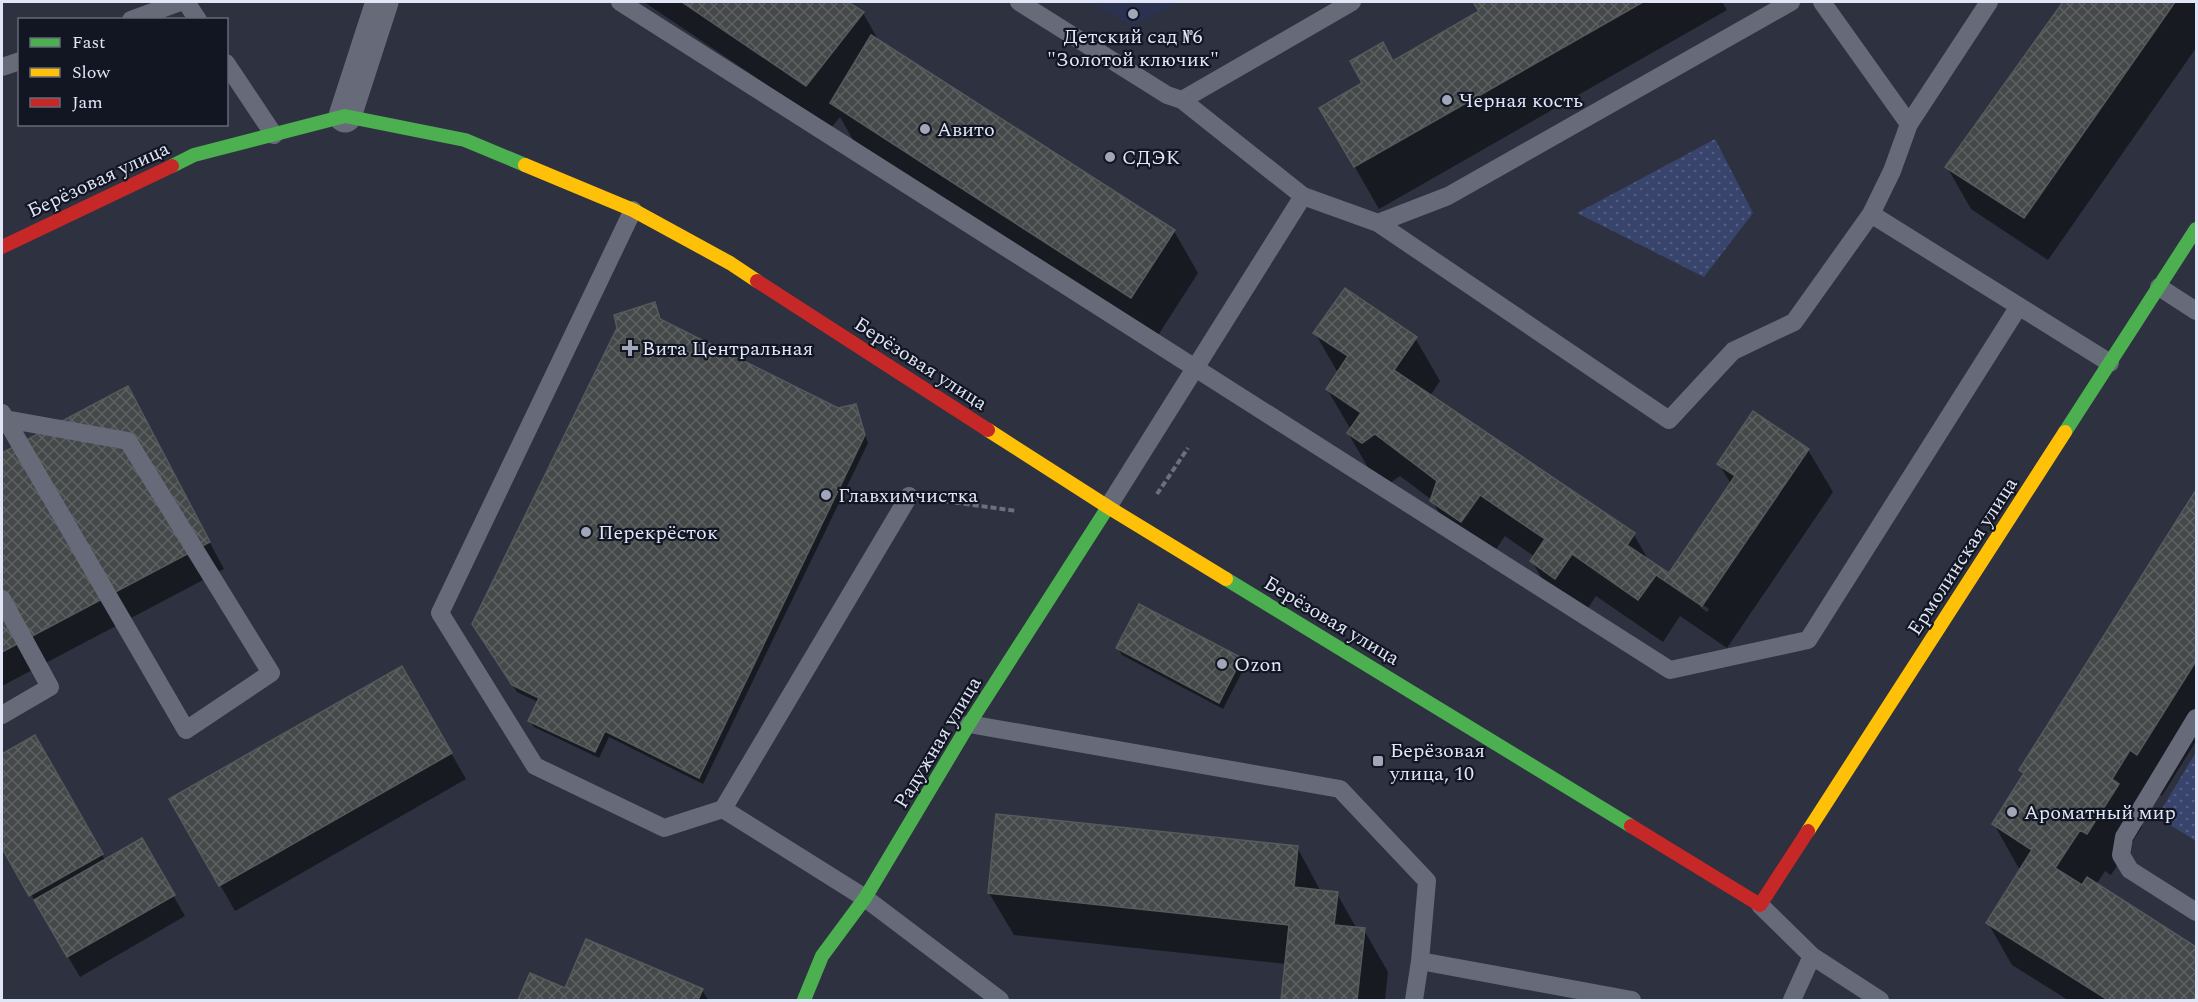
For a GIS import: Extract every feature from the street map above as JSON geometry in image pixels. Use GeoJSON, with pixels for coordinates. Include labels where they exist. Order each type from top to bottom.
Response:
{"type":"FeatureCollection","features":[{"type":"Feature","properties":{"kind":"street"},"geometry":{"type":"LineString","coordinates":[[345,116],[382,2]]}},
{"type":"Feature","properties":{"kind":"street","name":"Берёзовая улица"},"geometry":{"type":"LineString","coordinates":[[2,247],[194,155],[345,116],[465,140],[633,210],[730,263],[1108,507],[1760,905]]}},
{"type":"Feature","properties":{"kind":"street","name":"Ермолинская улица"},"geometry":{"type":"LineString","coordinates":[[1760,905],[2196,229]]}},
{"type":"Feature","properties":{"kind":"street","name":"Радужная улица"},"geometry":{"type":"LineString","coordinates":[[804,1000],[822,956],[865,898],[969,724],[1108,507]]}},
{"type":"Feature","properties":{"kind":"lane"},"geometry":{"type":"LineString","coordinates":[[136,18],[180,2]]}},
{"type":"Feature","properties":{"kind":"lane"},"geometry":{"type":"LineString","coordinates":[[186,2],[197,18]]}},
{"type":"Feature","properties":{"kind":"lane"},"geometry":{"type":"LineString","coordinates":[[620,2],[1670,670],[1808,640],[2019,306]]}},
{"type":"Feature","properties":{"kind":"lane"},"geometry":{"type":"LineString","coordinates":[[1019,2],[1167,95],[1182,100],[1303,196],[1378,223],[1669,420],[1733,351],[1794,322],[1871,214],[1892,171],[1909,124],[1989,2]]}},
{"type":"Feature","properties":{"kind":"lane"},"geometry":{"type":"LineString","coordinates":[[1182,100],[1352,2]]}},
{"type":"Feature","properties":{"kind":"lane"},"geometry":{"type":"LineString","coordinates":[[1378,223],[1448,196],[1791,2]]}},
{"type":"Feature","properties":{"kind":"lane"},"geometry":{"type":"LineString","coordinates":[[1822,2],[1909,124]]}},
{"type":"Feature","properties":{"kind":"lane"},"geometry":{"type":"LineString","coordinates":[[2,67],[18,61]]}},
{"type":"Feature","properties":{"kind":"lane"},"geometry":{"type":"LineString","coordinates":[[228,66],[274,135]]}},
{"type":"Feature","properties":{"kind":"lane"},"geometry":{"type":"LineString","coordinates":[[1108,507],[1303,196]]}},
{"type":"Feature","properties":{"kind":"lane"},"geometry":{"type":"LineString","coordinates":[[633,210],[440,613],[535,766],[664,828],[723,809],[909,496]]}},
{"type":"Feature","properties":{"kind":"lane"},"geometry":{"type":"LineString","coordinates":[[1871,214],[2110,363]]}},
{"type":"Feature","properties":{"kind":"lane"},"geometry":{"type":"LineString","coordinates":[[2159,287],[2196,311]]}},
{"type":"Feature","properties":{"kind":"lane"},"geometry":{"type":"LineString","coordinates":[[3,416],[128,441],[271,674],[186,730],[3,416]]}},
{"type":"Feature","properties":{"kind":"lane"},"geometry":{"type":"LineString","coordinates":[[2,599],[50,687],[2,715]]}},
{"type":"Feature","properties":{"kind":"lane"},"geometry":{"type":"LineString","coordinates":[[2196,718],[2124,837],[2121,855],[2130,870],[2196,912]]}},
{"type":"Feature","properties":{"kind":"lane"},"geometry":{"type":"LineString","coordinates":[[969,724],[1340,789],[1426,881],[1420,962],[1414,1000]]}},
{"type":"Feature","properties":{"kind":"lane"},"geometry":{"type":"LineString","coordinates":[[723,809],[865,898],[1000,1000]]}},
{"type":"Feature","properties":{"kind":"lane"},"geometry":{"type":"LineString","coordinates":[[1760,905],[1812,956],[1880,1000]]}},
{"type":"Feature","properties":{"kind":"lane"},"geometry":{"type":"LineString","coordinates":[[1792,1000],[1812,956]]}},
{"type":"Feature","properties":{"kind":"lane"},"geometry":{"type":"LineString","coordinates":[[1420,962],[1632,1000]]}},
{"type":"Feature","properties":{"kind":"path"},"geometry":{"type":"LineString","coordinates":[[1152,502],[1188,448]]}},
{"type":"Feature","properties":{"kind":"path"},"geometry":{"type":"LineString","coordinates":[[909,496],[1017,511]]}},
{"type":"Feature","properties":{"kind":"shaded area","name":"Детский сад №6 \"Золотой ключик\""},"geometry":{"type":"Polygon","coordinates":[[[1090,2],[1182,2],[1131,26],[1090,2]]]}},
{"type":"Feature","properties":{"kind":"shaded area"},"geometry":{"type":"Polygon","coordinates":[[[1715,139],[1753,213],[1704,277],[1577,213],[1715,139]]]}},
{"type":"Feature","properties":{"kind":"shaded area"},"geometry":{"type":"Polygon","coordinates":[[[2196,752],[2196,841],[2157,817],[2196,752]]]}},
{"type":"Feature","properties":{"kind":"building"},"geometry":{"type":"Polygon","coordinates":[[[682,2],[848,2],[864,12],[806,86],[682,2]]]}},
{"type":"Feature","properties":{"kind":"building"},"geometry":{"type":"Polygon","coordinates":[[[1473,2],[1643,2],[1354,167],[1319,108],[1362,83],[1350,61],[1383,42],[1393,61],[1479,11],[1473,2]]]}},
{"type":"Feature","properties":{"kind":"building"},"geometry":{"type":"Polygon","coordinates":[[[2063,2],[2175,2],[2024,218],[1945,167],[2063,2]]]}},
{"type":"Feature","properties":{"kind":"building"},"geometry":{"type":"Polygon","coordinates":[[[871,35],[1175,230],[1131,298],[830,103],[871,35]]]}},
{"type":"Feature","properties":{"kind":"building"},"geometry":{"type":"Polygon","coordinates":[[[1345,288],[1417,337],[1394,370],[1635,533],[1627,545],[1669,573],[1735,476],[1717,464],[1753,411],[1809,449],[1702,606],[1656,575],[1638,600],[1572,554],[1555,579],[1530,561],[1545,539],[1480,495],[1461,522],[1430,501],[1437,481],[1375,434],[1362,443],[1347,433],[1361,413],[1326,389],[1348,356],[1313,333],[1345,288]]]}},
{"type":"Feature","properties":{"kind":"building"},"geometry":{"type":"Polygon","coordinates":[[[655,302],[660,319],[838,408],[856,404],[865,435],[699,778],[605,731],[595,752],[528,721],[539,698],[512,685],[472,624],[617,328],[614,315],[655,302]]]}},
{"type":"Feature","properties":{"kind":"building"},"geometry":{"type":"Polygon","coordinates":[[[128,386],[210,542],[2,652],[2,453],[128,386]]]}},
{"type":"Feature","properties":{"kind":"building"},"geometry":{"type":"Polygon","coordinates":[[[2196,490],[2196,661],[2137,755],[2130,750],[2112,779],[2119,784],[2087,834],[2080,830],[2055,868],[2082,885],[2087,877],[2196,947],[2196,1000],[2108,1000],[1986,923],[2032,850],[1992,824],[2024,773],[2019,770],[2196,490]]]}},
{"type":"Feature","properties":{"kind":"building"},"geometry":{"type":"Polygon","coordinates":[[[1139,604],[1242,658],[1219,703],[1116,648],[1139,604]]]}},
{"type":"Feature","properties":{"kind":"building"},"geometry":{"type":"Polygon","coordinates":[[[402,666],[452,753],[219,886],[169,799],[402,666]]]}},
{"type":"Feature","properties":{"kind":"building"},"geometry":{"type":"Polygon","coordinates":[[[35,735],[103,854],[29,896],[2,848],[2,754],[35,735]]]}},
{"type":"Feature","properties":{"kind":"building"},"geometry":{"type":"Polygon","coordinates":[[[996,814],[1298,846],[1294,887],[1338,892],[1334,925],[1365,928],[1357,1000],[1281,1000],[1289,925],[988,893],[996,814]]]}},
{"type":"Feature","properties":{"kind":"building"},"geometry":{"type":"Polygon","coordinates":[[[142,838],[175,895],[67,957],[34,900],[142,838]]]}},
{"type":"Feature","properties":{"kind":"building"},"geometry":{"type":"Polygon","coordinates":[[[586,939],[703,989],[698,1000],[518,1000],[530,973],[565,988],[586,939]]]}},
{"type":"Feature","properties":{"kind":"traffic: fast"},"geometry":{"type":"LineString","coordinates":[[172,166],[194,155],[345,116],[465,140],[525,165]]}},
{"type":"Feature","properties":{"kind":"traffic: fast"},"geometry":{"type":"LineString","coordinates":[[2065,432],[2196,229]]}},
{"type":"Feature","properties":{"kind":"traffic: fast"},"geometry":{"type":"LineString","coordinates":[[804,1000],[822,956],[865,898],[969,724],[1108,507]]}},
{"type":"Feature","properties":{"kind":"traffic: fast"},"geometry":{"type":"LineString","coordinates":[[1226,579],[1631,826]]}},
{"type":"Feature","properties":{"kind":"traffic: slow"},"geometry":{"type":"LineString","coordinates":[[525,165],[633,210],[730,263],[757,281]]}},
{"type":"Feature","properties":{"kind":"traffic: slow"},"geometry":{"type":"LineString","coordinates":[[988,430],[1226,579]]}},
{"type":"Feature","properties":{"kind":"traffic: slow"},"geometry":{"type":"LineString","coordinates":[[1808,831],[2065,432]]}},
{"type":"Feature","properties":{"kind":"traffic: jam"},"geometry":{"type":"LineString","coordinates":[[2,247],[172,166]]}},
{"type":"Feature","properties":{"kind":"traffic: jam"},"geometry":{"type":"LineString","coordinates":[[757,281],[988,430]]}},
{"type":"Feature","properties":{"kind":"traffic: jam"},"geometry":{"type":"LineString","coordinates":[[1631,826],[1760,905],[1808,831]]}},
{"type":"Feature","properties":{"kind":"place","name":"Детский сад №6 \"Золотой ключик\""},"geometry":{"type":"Point","coordinates":[1133,14]}},
{"type":"Feature","properties":{"kind":"place","name":"Черная кость"},"geometry":{"type":"Point","coordinates":[1447,100]}},
{"type":"Feature","properties":{"kind":"place","name":"Авито"},"geometry":{"type":"Point","coordinates":[925,129]}},
{"type":"Feature","properties":{"kind":"place","name":"СДЭК"},"geometry":{"type":"Point","coordinates":[1110,157]}},
{"type":"Feature","properties":{"kind":"place","name":"Вита Центральная"},"geometry":{"type":"Point","coordinates":[630,348]}},
{"type":"Feature","properties":{"kind":"place","name":"Главхимчистка"},"geometry":{"type":"Point","coordinates":[826,495]}},
{"type":"Feature","properties":{"kind":"place","name":"Перекрёсток"},"geometry":{"type":"Point","coordinates":[586,532]}},
{"type":"Feature","properties":{"kind":"place","name":"Ozon"},"geometry":{"type":"Point","coordinates":[1222,664]}},
{"type":"Feature","properties":{"kind":"place","name":"Берёзовая улица, 10"},"geometry":{"type":"Point","coordinates":[1378,761]}},
{"type":"Feature","properties":{"kind":"place","name":"Ароматный мир"},"geometry":{"type":"Point","coordinates":[2012,812]}}]}
